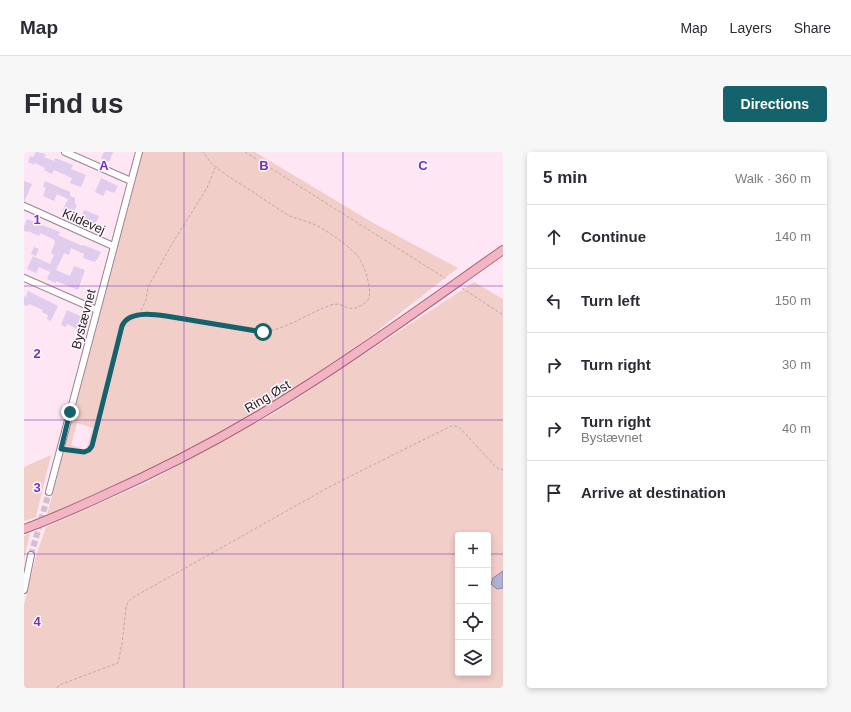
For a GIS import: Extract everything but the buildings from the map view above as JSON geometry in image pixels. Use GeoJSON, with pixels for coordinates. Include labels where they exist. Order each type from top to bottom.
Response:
{"type":"FeatureCollection","features":[{"type":"Feature","properties":{"kind":"main road","name":"Ring Øst"},"geometry":{"type":"LineString","coordinates":[[24,529],[49,520],[134,482],[191,454],[259,415],[309,384],[503,250]]}},
{"type":"Feature","properties":{"kind":"street"},"geometry":{"type":"LineString","coordinates":[[65,152],[130,180]]}},
{"type":"Feature","properties":{"kind":"street","name":"Bystævnet"},"geometry":{"type":"LineString","coordinates":[[50,492],[130,180],[139,152]]}},
{"type":"Feature","properties":{"kind":"street","name":"Kildevej"},"geometry":{"type":"LineString","coordinates":[[24,206],[113,246]]}},
{"type":"Feature","properties":{"kind":"street"},"geometry":{"type":"LineString","coordinates":[[24,278],[97,310]]}},
{"type":"Feature","properties":{"kind":"street"},"geometry":{"type":"LineString","coordinates":[[24,590],[31,555]]}},
{"type":"Feature","properties":{"kind":"path"},"geometry":{"type":"LineString","coordinates":[[61,449],[84,452],[89,450],[92,446],[122,326],[126,320],[131,317],[152,314],[263,332],[282,327],[332,305],[341,305],[353,309],[364,304],[370,297],[369,285],[361,260],[357,254],[328,233],[312,224],[288,215],[216,167],[203,152]]}},
{"type":"Feature","properties":{"kind":"path"},"geometry":{"type":"LineString","coordinates":[[245,152],[445,278]]}},
{"type":"Feature","properties":{"kind":"path"},"geometry":{"type":"LineString","coordinates":[[139,316],[146,300],[148,287],[172,244],[207,188],[216,167]]}},
{"type":"Feature","properties":{"kind":"path"},"geometry":{"type":"LineString","coordinates":[[462,288],[503,315]]}},
{"type":"Feature","properties":{"kind":"path"},"geometry":{"type":"LineString","coordinates":[[57,688],[59,684],[118,663],[122,644],[126,608],[128,602],[132,598],[332,486],[395,453],[451,426],[455,426],[464,432],[497,468],[503,470]]}},
{"type":"Feature","properties":{"kind":"shaded area"},"geometry":{"type":"Polygon","coordinates":[[[143,152],[255,152],[375,224],[458,268],[355,348],[307,382],[190,452],[106,491],[47,515],[143,152]],[[77,423],[71,445],[86,450],[93,428],[77,423]]]}},
{"type":"Feature","properties":{"kind":"shaded area"},"geometry":{"type":"Polygon","coordinates":[[[474,282],[503,299],[503,688],[24,688],[24,605],[36,556],[46,527],[150,481],[278,411],[474,282]]]}},
{"type":"Feature","properties":{"kind":"shaded area"},"geometry":{"type":"Polygon","coordinates":[[[51,455],[36,517],[24,521],[24,467],[51,455]]]}},
{"type":"Feature","properties":{"kind":"shaded area"},"geometry":{"type":"Polygon","coordinates":[[[30,533],[24,560],[24,536],[30,533]]]}},
{"type":"Feature","properties":{"kind":"water"},"geometry":{"type":"Polygon","coordinates":[[[503,571],[503,588],[497,589],[491,584],[493,578],[503,571]]]}},
{"type":"Feature","properties":{"kind":"tunnel"},"geometry":{"type":"LineString","coordinates":[[31,555],[49,492]]}},
{"type":"Feature","properties":{"kind":"route"},"geometry":{"type":"LineString","coordinates":[[70,412],[61,449],[84,452],[89,450],[92,446],[123,322],[131,317],[152,314],[263,332]]}}]}
